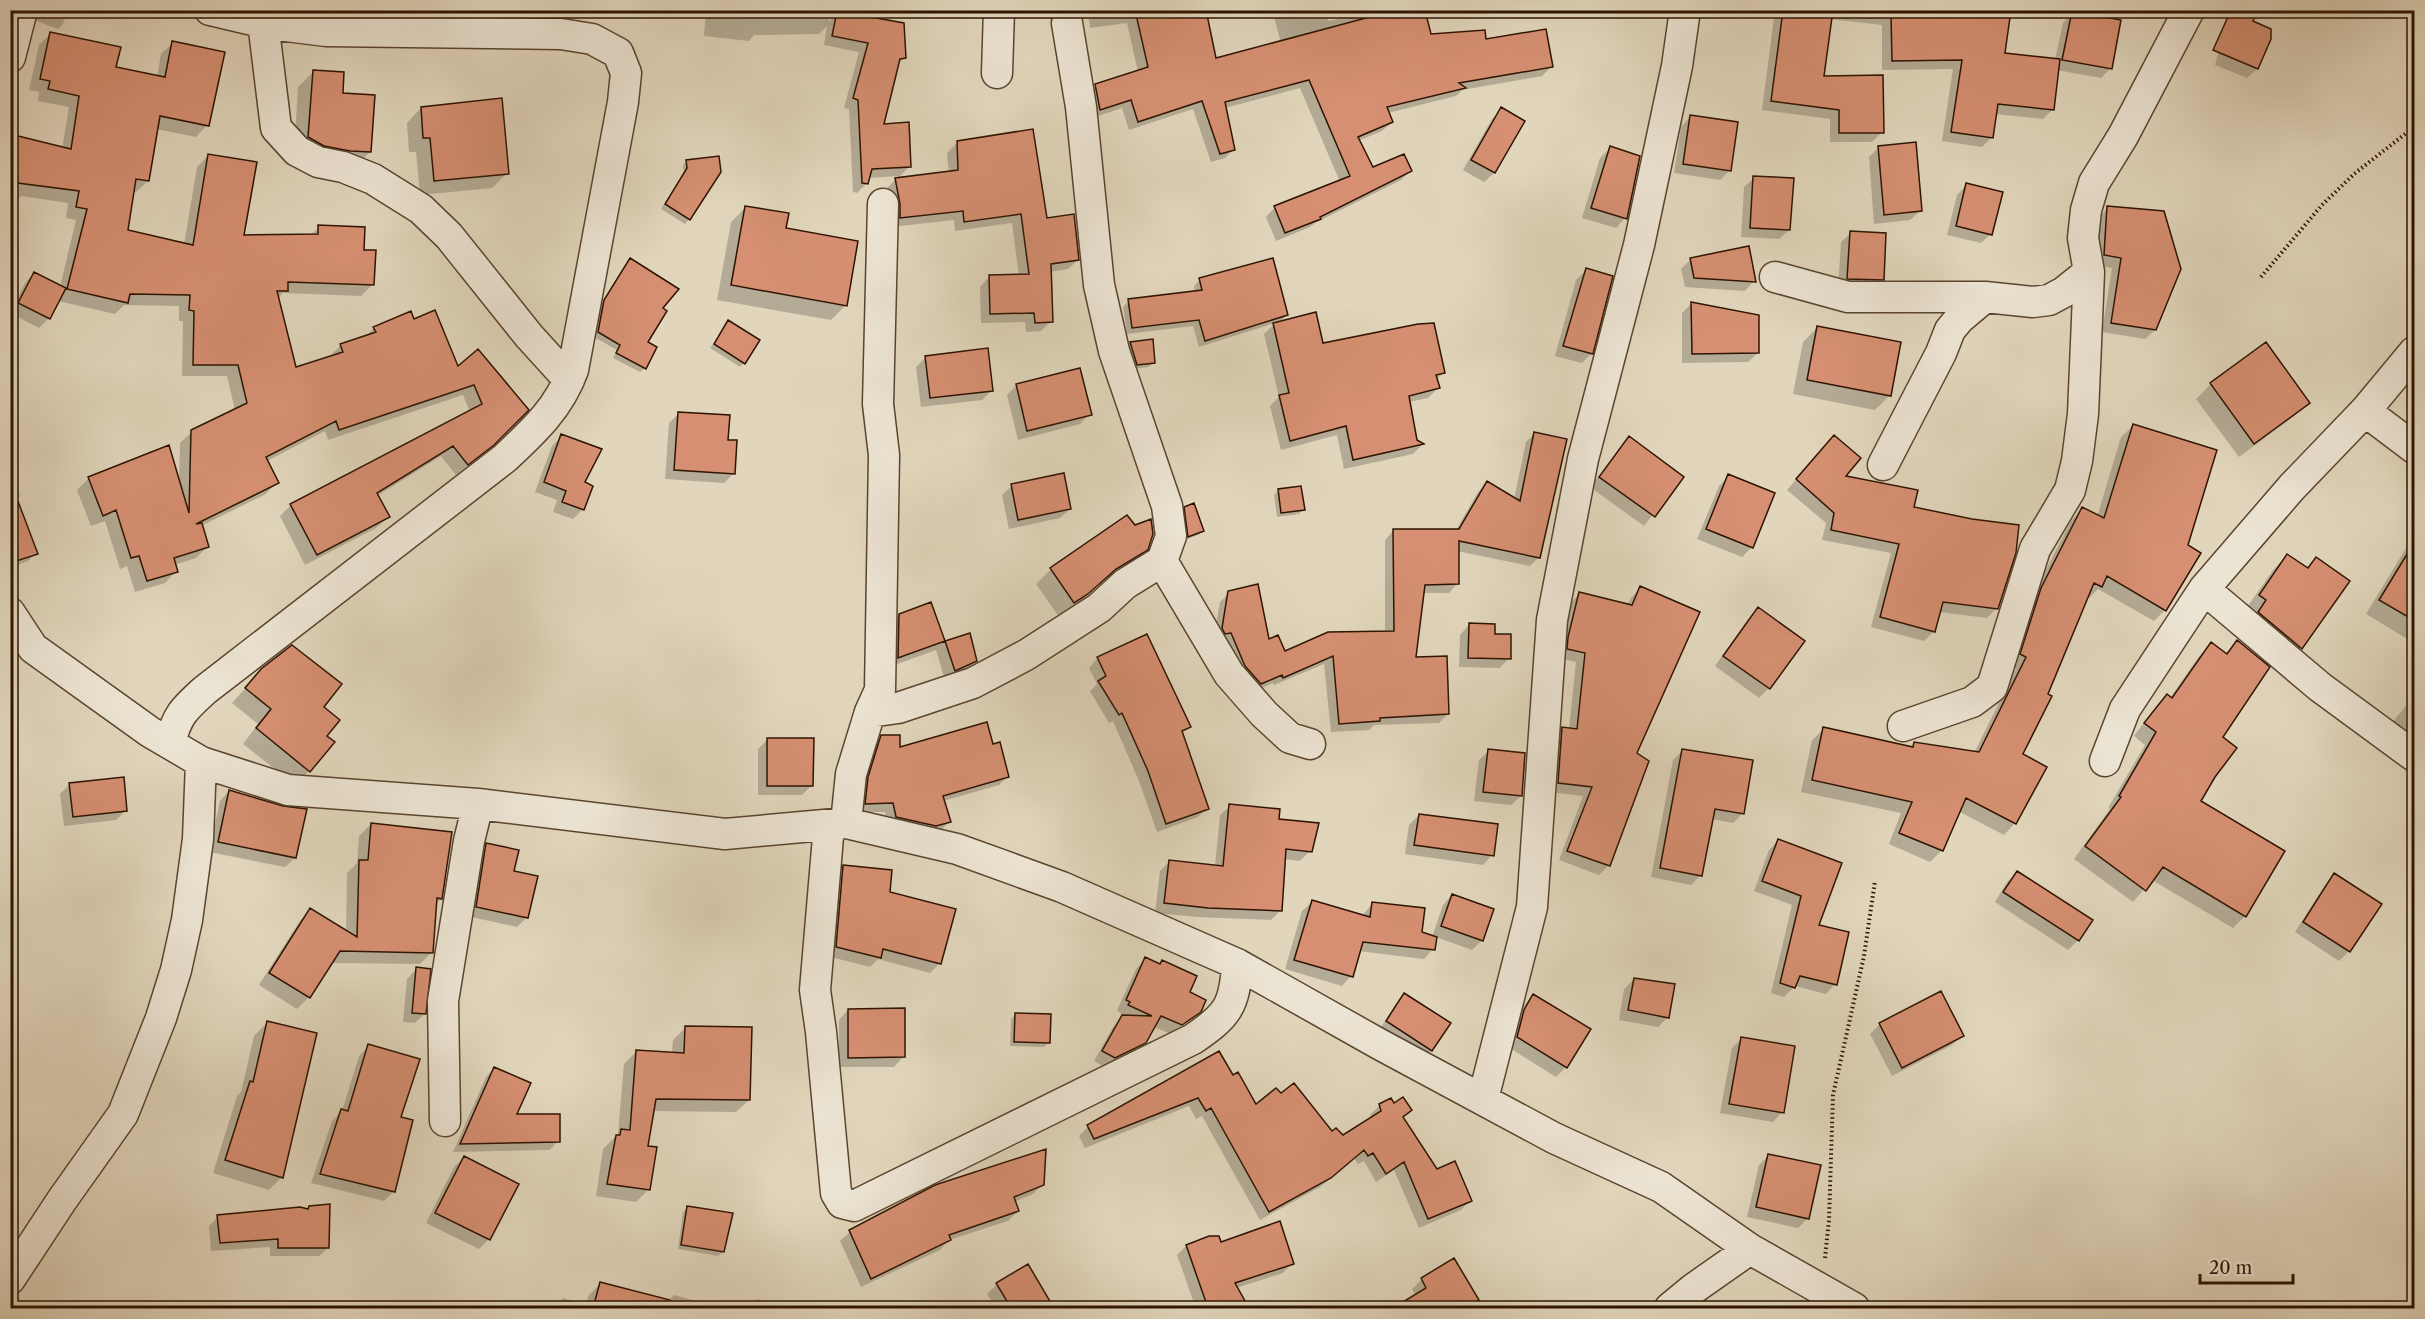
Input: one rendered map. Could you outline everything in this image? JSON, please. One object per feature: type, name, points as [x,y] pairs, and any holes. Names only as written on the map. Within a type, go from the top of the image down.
[{"type":"street","points":[[10,57],[22,10]]},
{"type":"street","points":[[170,742],[174,723],[205,690],[505,458],[548,416],[565,392],[573,370],[623,102],[626,74],[618,53],[592,39],[561,34],[326,31],[263,22],[210,10]]},
{"type":"street","points":[[997,73],[999,10]]},
{"type":"street","points":[[1484,1099],[1532,907],[1552,620],[1583,459],[1639,245],[1677,66],[1685,10]]},
{"type":"street","points":[[1903,726],[1972,702],[1992,687],[2035,549],[2070,490],[2078,461],[2084,414],[2089,272],[2083,238],[2086,210],[2094,183],[2123,136],[2189,10]]},
{"type":"street","points":[[263,22],[276,128],[297,151],[318,162],[343,167],[373,178],[421,208],[448,236],[500,302],[569,381]]},
{"type":"street","points":[[870,712],[898,708],[973,683],[1026,655],[1099,608],[1125,584],[1162,561],[1171,536],[1167,506],[1114,351],[1099,285],[1081,107],[1067,22]]},
{"type":"street","points":[[884,204],[878,404],[884,455],[880,690],[870,712],[838,824],[815,990],[836,1193],[842,1203],[854,1206],[1193,1040],[1218,1022],[1231,1002],[1236,991],[1237,964]]},
{"type":"street","points":[[1774,277],[1848,297],[1985,297],[2033,302],[2049,300],[2064,292],[2089,272]]},
{"type":"street","points":[[1883,465],[1941,353],[1950,330],[1960,318],[1985,297]]},
{"type":"street","points":[[2104,761],[2126,709],[2204,589],[2292,487],[2365,411],[2415,352]]},
{"type":"street","points":[[2365,411],[2415,448]]},
{"type":"street","points":[[1162,561],[1229,674],[1264,714],[1290,738],[1310,744]]},
{"type":"street","points":[[2204,589],[2319,687],[2415,756]]},
{"type":"street","points":[[10,613],[22,645],[150,732],[201,762],[288,790],[478,804],[725,834],[838,824],[957,849],[1062,887],[1237,964],[1554,1138],[1661,1188],[1750,1249],[1854,1308]]},
{"type":"street","points":[[10,1279],[123,1114],[161,1018],[176,970],[187,920],[198,839],[201,762]]},
{"type":"street","points":[[445,1121],[443,1001],[469,841],[478,804]]},
{"type":"street","points":[[1670,1308],[1750,1249]]},
{"type":"path","points":[[2261,277],[2322,205],[2354,174],[2415,127]]},
{"type":"path","points":[[1822,1288],[1829,1220],[1833,1095],[1864,956],[1875,881]]},
{"type":"building","points":[[1135,10],[1206,10],[1216,58],[1396,10],[1425,10],[1431,34],[1485,30],[1486,39],[1546,29],[1553,67],[1459,83],[1466,88],[1387,107],[1393,122],[1358,137],[1373,167],[1404,154],[1412,171],[1320,217],[1321,219],[1285,233],[1274,206],[1350,176],[1309,80],[1225,102],[1235,150],[1220,154],[1202,101],[1138,122],[1131,100],[1100,110],[1095,84],[1148,67]]},
{"type":"building","points":[[1783,10],[1833,10],[1824,76],[1883,75],[1884,133],[1839,133],[1839,110],[1771,101]]},
{"type":"building","points":[[1972,10],[2011,10],[2005,53],[2060,59],[2054,110],[1998,104],[1993,138],[1951,132],[1962,60],[1892,61],[1891,16],[1970,14]]},
{"type":"building","points":[[2231,10],[2258,10],[2253,21],[2271,29],[2271,39],[2258,69],[2213,50]]},
{"type":"building","points":[[837,11],[904,23],[906,58],[900,59],[884,124],[909,122],[911,167],[872,169],[868,184],[862,183],[858,100],[853,98],[868,43],[832,36]]},
{"type":"building","points":[[2072,11],[2121,20],[2112,69],[2062,60]]},
{"type":"building","points":[[50,32],[121,47],[116,67],[165,77],[172,41],[225,52],[209,126],[160,116],[149,181],[136,179],[128,230],[193,245],[208,154],[257,162],[244,235],[318,234],[318,225],[365,227],[364,250],[376,250],[374,285],[288,282],[288,291],[277,291],[296,367],[343,352],[340,344],[376,332],[373,327],[411,311],[414,319],[435,310],[458,366],[478,349],[529,410],[494,445],[468,465],[453,446],[377,493],[390,517],[317,555],[290,504],[482,404],[474,385],[339,430],[336,421],[266,457],[279,483],[196,524],[202,523],[209,547],[174,558],[178,572],[147,581],[139,556],[131,558],[116,510],[103,516],[88,477],[169,445],[189,513],[191,430],[247,403],[238,365],[193,365],[194,311],[189,310],[190,295],[130,294],[128,303],[67,289],[87,209],[76,207],[79,191],[10,182],[10,134],[71,149],[79,96],[48,89],[50,81],[40,79]]},
{"type":"building","points":[[313,70],[344,72],[343,93],[375,95],[371,152],[324,146],[308,137]]},
{"type":"building","points":[[502,98],[509,174],[434,181],[430,138],[423,138],[421,107]]},
{"type":"building","points":[[1501,107],[1525,121],[1495,173],[1471,160]]},
{"type":"building","points":[[1690,115],[1738,122],[1731,171],[1683,164]]},
{"type":"building","points":[[1033,129],[1047,218],[1074,214],[1079,260],[1051,264],[1053,322],[1035,323],[1034,313],[990,314],[989,275],[1029,274],[1021,214],[964,222],[963,211],[900,218],[895,178],[958,170],[957,141]]},
{"type":"building","points":[[1916,142],[1922,211],[1884,215],[1878,146]]},
{"type":"building","points":[[1610,146],[1640,156],[1627,219],[1591,208]]},
{"type":"building","points":[[719,156],[721,172],[690,220],[665,204],[687,168],[686,160]]},
{"type":"building","points":[[1753,176],[1794,178],[1790,230],[1750,228]]},
{"type":"building","points":[[1966,183],[2003,192],[1992,235],[1956,226]]},
{"type":"building","points":[[745,206],[789,213],[786,228],[858,241],[847,306],[731,285]]},
{"type":"building","points":[[2107,206],[2164,211],[2181,269],[2156,330],[2111,323],[2121,258],[2104,255]]},
{"type":"building","points":[[1850,231],[1886,233],[1884,280],[1847,279]]},
{"type":"building","points":[[1749,246],[1756,282],[1694,278],[1690,258]]},
{"type":"building","points":[[630,258],[679,289],[663,308],[667,311],[648,342],[657,347],[646,369],[616,353],[620,345],[598,332],[604,300]]},
{"type":"building","points":[[1273,258],[1288,315],[1205,341],[1199,320],[1132,328],[1128,299],[1202,290],[1199,278]]},
{"type":"building","points":[[1586,268],[1613,276],[1593,354],[1563,346]]},
{"type":"building","points":[[34,272],[66,288],[50,319],[18,303]]},
{"type":"building","points":[[1691,302],[1759,315],[1759,353],[1692,354]]},
{"type":"building","points":[[1316,312],[1323,343],[1418,324],[1434,323],[1445,373],[1436,375],[1440,388],[1409,396],[1417,440],[1424,444],[1353,460],[1346,426],[1290,441],[1279,395],[1289,393],[1273,323]]},
{"type":"building","points":[[728,320],[760,340],[745,364],[714,344]]},
{"type":"building","points":[[1817,326],[1901,342],[1891,396],[1807,380]]},
{"type":"building","points":[[1153,339],[1155,363],[1137,365],[1130,342]]},
{"type":"building","points":[[2266,342],[2310,403],[2254,444],[2210,383]]},
{"type":"building","points":[[988,348],[993,391],[930,398],[925,356]]},
{"type":"building","points":[[1080,368],[1092,415],[1027,431],[1016,384]]},
{"type":"building","points":[[678,412],[730,415],[728,440],[737,440],[735,474],[674,470]]},
{"type":"building","points":[[2133,424],[2217,450],[2188,545],[2201,553],[2166,611],[2107,576],[2102,587],[2094,583],[2048,694],[2052,696],[2023,754],[2047,767],[2016,824],[1966,798],[1943,851],[1899,833],[1912,802],[1812,780],[1823,727],[1913,747],[1914,742],[1979,752],[2026,657],[2020,654],[2041,588],[2082,507],[2104,518]]},
{"type":"building","points":[[1534,432],[1567,439],[1540,558],[1459,541],[1459,584],[1425,585],[1416,657],[1447,656],[1449,714],[1380,718],[1380,721],[1339,724],[1333,656],[1283,678],[1282,675],[1261,684],[1245,666],[1231,633],[1225,634],[1222,628],[1228,591],[1258,584],[1269,639],[1278,635],[1285,651],[1328,632],[1394,631],[1393,529],[1459,529],[1487,481],[1520,501]]},
{"type":"building","points":[[561,434],[602,449],[585,482],[593,486],[584,510],[562,502],[566,491],[544,482]]},
{"type":"building","points":[[1834,435],[1861,458],[1846,476],[1918,490],[1914,507],[1972,519],[2019,525],[2016,553],[1998,609],[1943,602],[1935,632],[1880,617],[1899,544],[1831,530],[1834,513],[1796,479]]},
{"type":"building","points":[[1629,436],[1684,477],[1655,517],[1599,477]]},
{"type":"building","points":[[1064,473],[1071,509],[1018,520],[1011,484]]},
{"type":"building","points":[[1728,474],[1775,493],[1753,548],[1706,529]]},
{"type":"building","points":[[1301,486],[1305,510],[1281,513],[1278,489]]},
{"type":"building","points":[[10,488],[13,488],[38,554],[10,563]]},
{"type":"building","points":[[1194,503],[1204,531],[1188,537],[1184,507]]},
{"type":"building","points":[[1127,515],[1135,525],[1151,519],[1153,534],[1148,550],[1116,569],[1088,594],[1074,603],[1050,568]]},
{"type":"building","points":[[2415,541],[2415,621],[2379,600]]},
{"type":"building","points":[[2287,554],[2308,568],[2316,557],[2350,581],[2302,649],[2258,612],[2266,600],[2259,595]]},
{"type":"building","points":[[1640,586],[1700,612],[1637,753],[1649,761],[1610,866],[1567,851],[1592,787],[1558,783],[1562,727],[1577,729],[1585,653],[1567,649],[1568,637],[1579,592],[1632,605]]},
{"type":"building","points":[[931,602],[945,641],[898,658],[899,614]]},
{"type":"building","points":[[1758,607],[1805,641],[1770,689],[1723,656]]},
{"type":"building","points":[[1469,623],[1495,624],[1495,634],[1511,634],[1511,659],[1468,658]]},
{"type":"building","points":[[970,633],[977,661],[955,671],[945,641]]},
{"type":"building","points":[[1147,634],[1191,727],[1182,731],[1209,809],[1166,824],[1148,771],[1122,713],[1119,715],[1098,681],[1106,676],[1097,657]]},
{"type":"building","points":[[2237,640],[2270,667],[2223,737],[2237,748],[2215,777],[2201,801],[2285,851],[2246,917],[2163,867],[2146,891],[2085,846],[2121,797],[2119,796],[2156,732],[2144,723],[2167,694],[2172,698],[2211,642],[2227,654]]},
{"type":"building","points":[[292,645],[342,684],[324,707],[340,720],[327,736],[335,742],[310,772],[256,728],[271,709],[245,688],[261,669]]},
{"type":"building","points":[[987,722],[993,744],[1000,742],[1009,777],[943,796],[951,822],[936,826],[896,817],[893,803],[865,804],[868,777],[881,735],[900,735],[900,747]]},
{"type":"building","points":[[767,738],[814,738],[813,786],[767,786]]},
{"type":"building","points":[[1488,749],[1525,753],[1522,796],[1483,792]]},
{"type":"building","points":[[1682,749],[1753,760],[1744,814],[1715,809],[1702,876],[1660,868]]},
{"type":"building","points":[[124,777],[127,811],[73,817],[69,783]]},
{"type":"building","points":[[229,790],[283,806],[307,809],[296,858],[218,842]]},
{"type":"building","points":[[1229,804],[1280,809],[1279,819],[1319,823],[1312,852],[1286,849],[1282,911],[1208,908],[1164,903],[1169,860],[1223,866]]},
{"type":"building","points":[[1419,814],[1498,824],[1494,856],[1414,845]]},
{"type":"building","points":[[371,823],[452,832],[442,899],[437,898],[433,953],[340,951],[310,998],[269,973],[310,908],[357,937],[359,860],[368,860]]},
{"type":"building","points":[[1778,839],[1842,863],[1819,925],[1849,932],[1837,985],[1800,976],[1795,988],[1780,983],[1801,896],[1762,881]]},
{"type":"building","points":[[486,843],[519,850],[514,871],[538,876],[528,918],[476,907]]},
{"type":"building","points":[[843,865],[892,870],[890,892],[956,909],[941,964],[883,949],[881,958],[836,947]]},
{"type":"building","points":[[2017,871],[2093,920],[2079,941],[2003,892]]},
{"type":"building","points":[[2334,873],[2382,904],[2350,952],[2303,922]]},
{"type":"building","points":[[1452,894],[1494,909],[1483,941],[1441,926]]},
{"type":"building","points":[[1312,900],[1370,917],[1372,902],[1425,908],[1422,932],[1437,937],[1435,950],[1363,942],[1353,977],[1294,960]]},
{"type":"building","points":[[1145,957],[1160,964],[1162,960],[1197,976],[1190,992],[1206,1000],[1201,1012],[1182,1025],[1161,1016],[1146,1043],[1115,1058],[1102,1051],[1122,1015],[1152,1016],[1128,1005],[1130,1002],[1126,1000]]},
{"type":"building","points":[[416,967],[431,969],[426,1014],[412,1013]]},
{"type":"building","points":[[1634,978],[1675,984],[1669,1018],[1628,1010]]},
{"type":"building","points":[[1941,991],[1964,1036],[1902,1068],[1879,1023]]},
{"type":"building","points":[[1404,993],[1451,1023],[1432,1051],[1386,1021]]},
{"type":"building","points":[[1533,994],[1591,1029],[1567,1068],[1517,1037],[1524,1010]]},
{"type":"building","points":[[905,1008],[905,1057],[848,1058],[848,1009]]},
{"type":"building","points":[[1015,1013],[1051,1014],[1050,1043],[1014,1042]]},
{"type":"building","points":[[267,1021],[317,1033],[283,1178],[225,1160],[250,1081],[253,1082]]},
{"type":"building","points":[[685,1026],[752,1027],[750,1100],[656,1099],[648,1146],[657,1147],[650,1190],[607,1184],[616,1135],[620,1135],[621,1129],[630,1130],[636,1050],[684,1053]]},
{"type":"building","points":[[1741,1037],[1795,1046],[1784,1113],[1729,1104]]},
{"type":"building","points":[[368,1044],[420,1059],[401,1117],[413,1120],[395,1192],[320,1174],[341,1109],[348,1111]]},
{"type":"building","points":[[1219,1051],[1233,1075],[1238,1072],[1256,1104],[1276,1088],[1281,1093],[1294,1083],[1332,1131],[1336,1128],[1343,1135],[1381,1111],[1379,1104],[1391,1098],[1394,1103],[1403,1097],[1412,1110],[1403,1117],[1437,1169],[1455,1161],[1472,1201],[1428,1219],[1404,1162],[1386,1174],[1373,1153],[1368,1156],[1364,1150],[1331,1178],[1269,1212],[1211,1108],[1206,1111],[1198,1098],[1094,1139],[1087,1125]]},
{"type":"building","points":[[494,1067],[531,1083],[517,1114],[560,1114],[560,1142],[460,1144]]},
{"type":"building","points":[[1046,1149],[1044,1185],[1014,1197],[1019,1211],[949,1235],[951,1240],[871,1279],[849,1230],[935,1185]]},
{"type":"building","points":[[1768,1154],[1821,1165],[1809,1219],[1756,1207]]},
{"type":"building","points":[[464,1156],[519,1184],[490,1240],[435,1213]]},
{"type":"building","points":[[330,1204],[329,1248],[278,1248],[278,1239],[220,1243],[217,1215],[300,1207],[308,1209],[309,1206]]},
{"type":"building","points":[[687,1206],[733,1213],[724,1252],[681,1245]]},
{"type":"building","points":[[1280,1221],[1294,1264],[1235,1283],[1249,1308],[1208,1308],[1186,1245],[1209,1236],[1219,1236],[1221,1242]]},
{"type":"building","points":[[1454,1258],[1479,1300],[1466,1308],[1393,1308],[1426,1288],[1421,1278]]},
{"type":"building","points":[[1028,1264],[1054,1308],[1011,1308],[996,1283]]},
{"type":"building","points":[[600,1282],[670,1300],[669,1308],[593,1308]]}]
